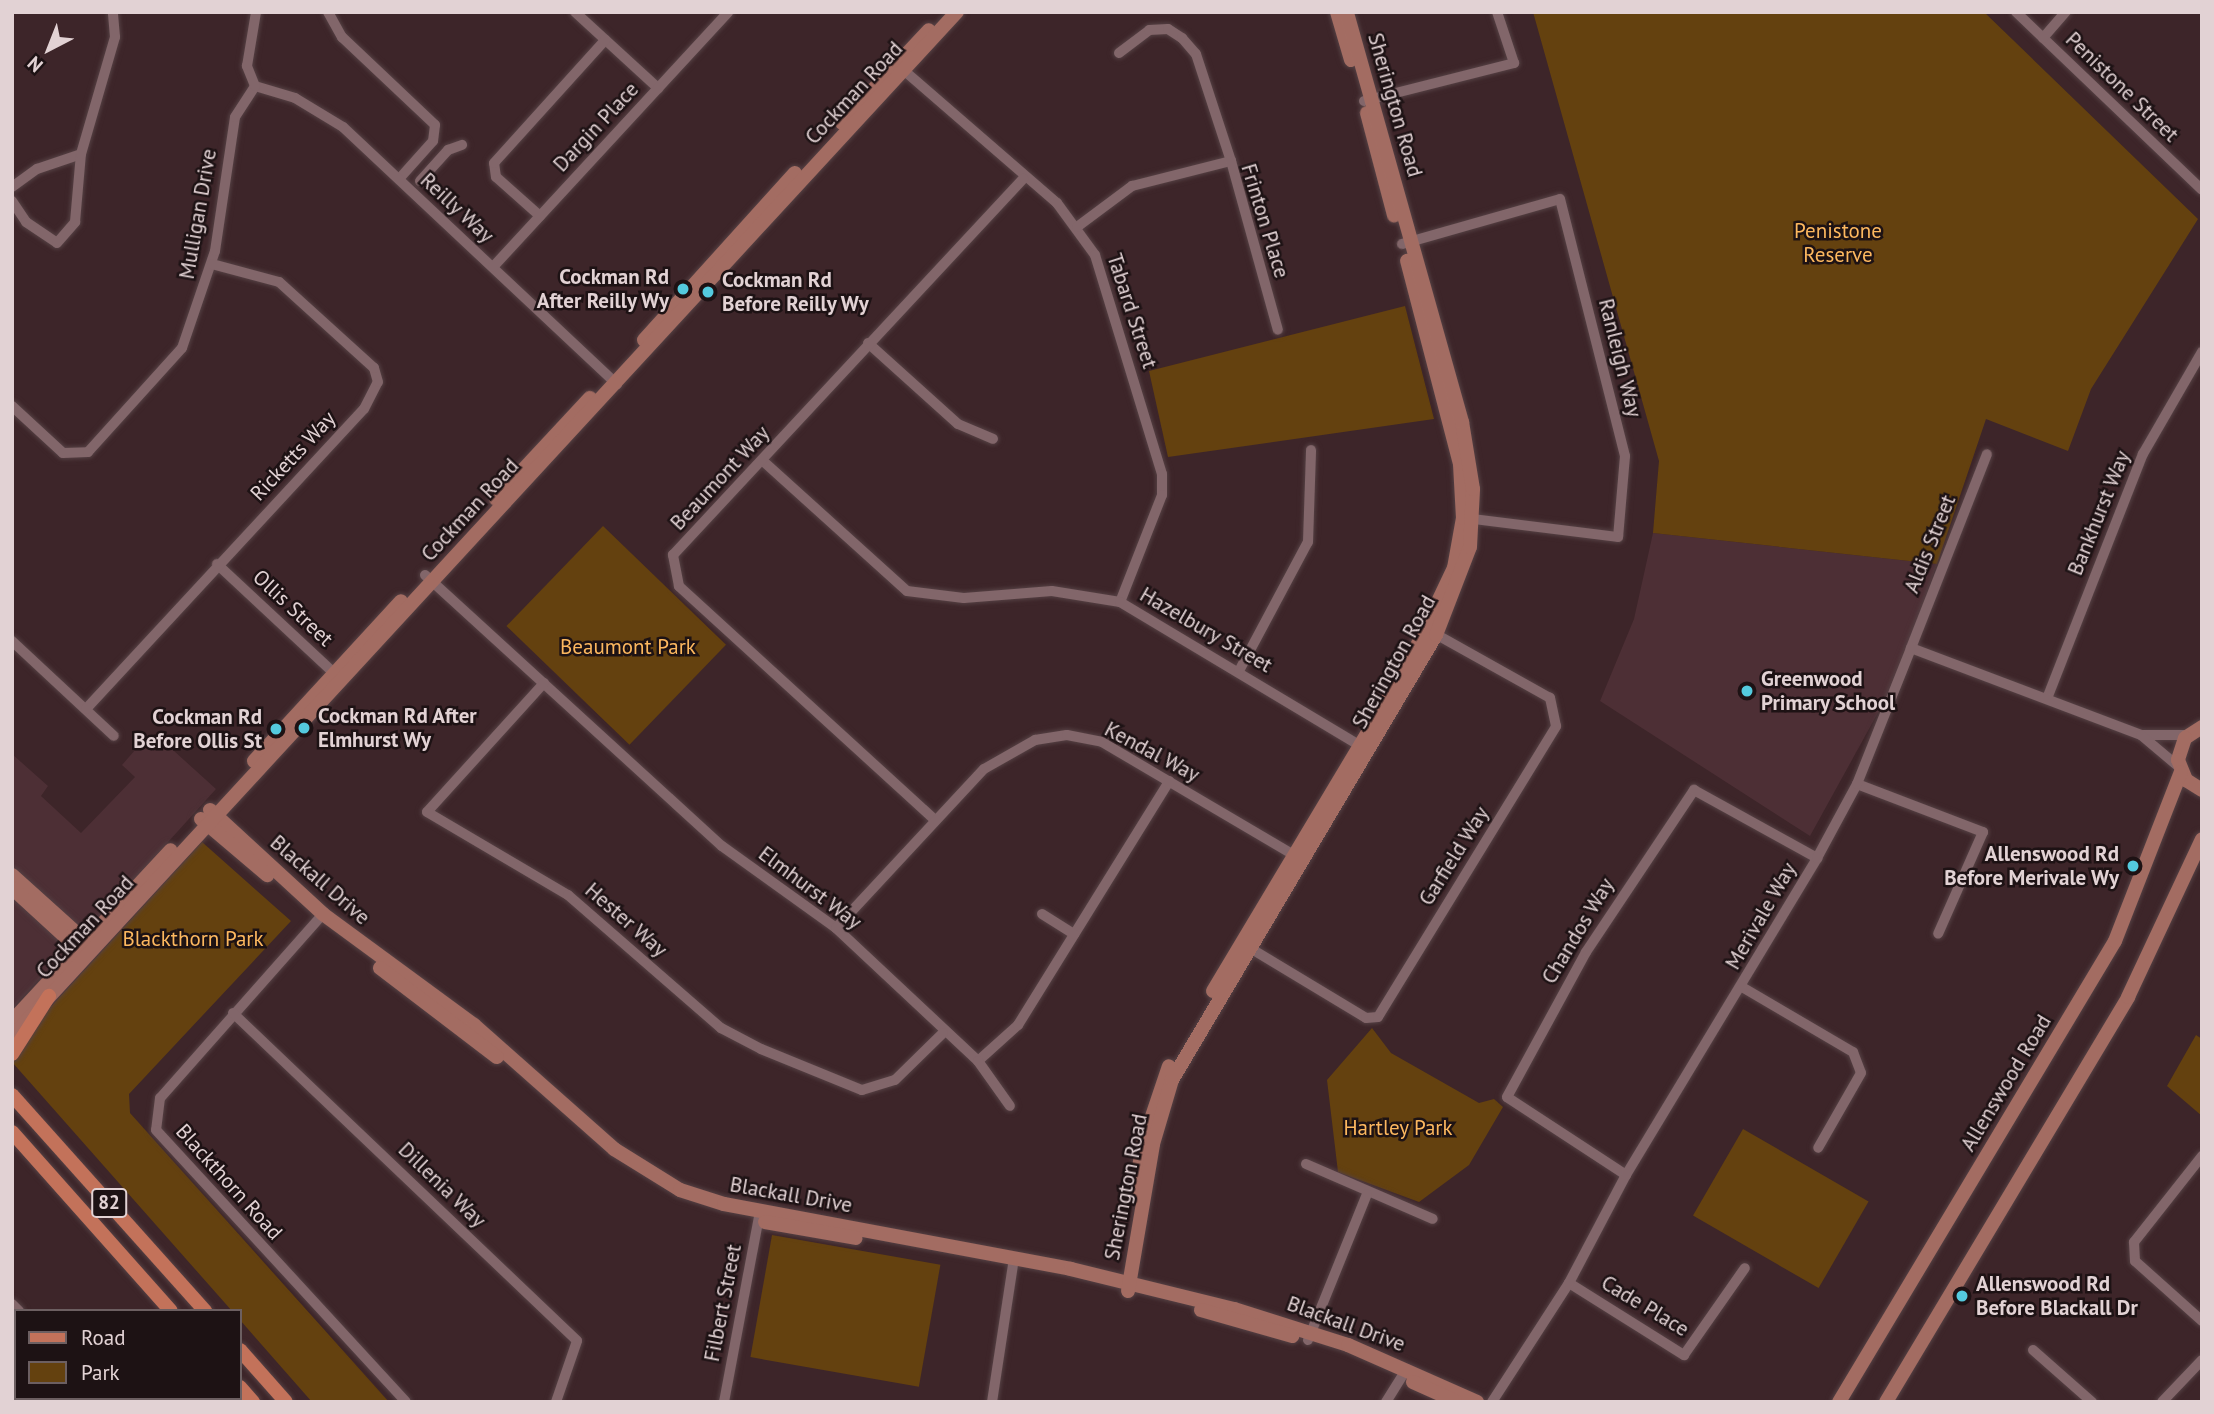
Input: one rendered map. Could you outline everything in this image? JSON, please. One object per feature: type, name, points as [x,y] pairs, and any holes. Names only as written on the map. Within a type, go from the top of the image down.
[{"type":"main road","name":"Cockman Road","points":[[901,67],[945,12]]},
{"type":"main road","name":"Cockman Road","points":[[12,1021],[87,949],[901,67],[957,12]]},
{"type":"main road","name":"Sherington Road","points":[[1337,12],[1368,100]]},
{"type":"main road","name":"Sherington Road","points":[[1124,1286],[1165,1100],[1246,945],[1365,748],[1465,569],[1469,518],[1462,422],[1407,243],[1347,12]]},
{"type":"main road","points":[[2194,731],[2202,715]]},
{"type":"main road","name":"Allenswood Road","points":[[1839,1402],[2115,941],[2194,731]]},
{"type":"main road","points":[[2180,770],[2202,790]]},
{"type":"main road","name":"Blackall Drive","points":[[209,817],[321,917],[489,1050],[623,1168],[684,1201],[1014,1262],[1124,1286],[1310,1336],[1477,1402]]},
{"type":"main road","points":[[1886,1402],[2128,997],[2202,839]]},
{"type":"main road","points":[[12,875],[87,949]]},
{"type":"main road","points":[[12,888],[87,949]]},
{"type":"main road","name":"Cockman Road","points":[[12,1037],[87,949]]},
{"type":"main road","points":[[12,1054],[49,996]]},
{"type":"main road","name":"82","points":[[12,1095],[203,1309]]},
{"type":"main road","name":"82","points":[[12,1132],[169,1309]]},
{"type":"main road","points":[[242,1352],[286,1402]]},
{"type":"main road","name":"Blackall Drive","points":[[1404,1373],[1456,1402]]},
{"type":"street","points":[[12,201],[26,222],[57,243],[75,222],[81,154],[115,37],[113,12]]},
{"type":"street","points":[[255,86],[247,66],[256,12]]},
{"type":"street","points":[[328,12],[342,37],[435,125],[433,141],[398,179]]},
{"type":"street","points":[[575,12],[658,88]]},
{"type":"street","name":"Dargin Place","points":[[493,267],[728,12]]},
{"type":"street","points":[[1368,100],[1514,63],[1497,12]]},
{"type":"street","name":"Penistone Street","points":[[2016,12],[2202,190]]},
{"type":"street","points":[[2043,38],[2066,12]]},
{"type":"street","points":[[1119,54],[1149,30],[1168,29],[1182,38],[1196,54],[1231,161]]},
{"type":"street","points":[[540,216],[496,177],[494,163],[605,40]]},
{"type":"street","name":"Tabard Street","points":[[901,67],[1077,227],[1095,255],[1162,474],[1162,495],[1120,602]]},
{"type":"street","name":"Reilly Way","points":[[255,86],[322,112],[398,179],[613,381]]},
{"type":"street","name":"Mulligan Drive","points":[[12,406],[63,453],[88,452],[182,348],[212,264],[235,117],[255,86]]},
{"type":"street","points":[[419,181],[448,150],[462,145]]},
{"type":"street","points":[[12,187],[37,169],[81,154]]},
{"type":"street","name":"Frinton Place","points":[[1077,227],[1132,186],[1231,161],[1278,330]]},
{"type":"street","name":"Beaumont Way","points":[[935,821],[679,586],[673,555],[1023,179]]},
{"type":"street","name":"Ranleigh Way","points":[[1407,243],[1560,199],[1625,456],[1618,537],[1469,518]]},
{"type":"street","name":"Ricketts Way","points":[[86,709],[217,564],[364,409],[378,382],[374,368],[279,282],[212,264]]},
{"type":"street","points":[[868,343],[958,424],[993,439]]},
{"type":"street","name":"Bankhurst Way","points":[[2048,696],[2143,454],[2202,352]]},
{"type":"street","points":[[1239,671],[1308,542],[1311,450]]},
{"type":"street","name":"Aldis Street","points":[[1911,648],[1987,454]]},
{"type":"street","name":"Hazelbury Street","points":[[763,461],[907,590],[964,598],[1052,591],[1120,602],[1365,748]]},
{"type":"street","name":"Ollis Street","points":[[217,564],[337,676]]},
{"type":"street","name":"Elmhurst Way","points":[[428,578],[722,846],[836,928],[943,1034],[978,1061]]},
{"type":"street","name":"Garfield Way","points":[[1246,945],[1366,1018],[1378,1017],[1556,726],[1550,698],[1432,632]]},
{"type":"street","points":[[12,641],[114,736]]},
{"type":"street","points":[[1911,648],[2048,696],[2141,735],[2180,770]]},
{"type":"street","name":"Merivale Way","points":[[1492,1402],[1569,1283],[1626,1175],[1742,987],[1817,858],[1857,784],[1911,648]]},
{"type":"street","name":"Hester Way","points":[[544,683],[427,812],[568,895],[721,1028],[761,1049],[862,1090],[895,1080],[943,1034]]},
{"type":"street","points":[[2141,735],[2194,731]]},
{"type":"street","name":"Kendal Way","points":[[836,928],[935,821],[998,758],[1035,740],[1068,735],[1101,742],[1297,857]]},
{"type":"street","points":[[1010,1106],[978,1061],[1018,1025],[1169,781]]},
{"type":"street","points":[[1857,784],[1983,832],[1938,934]]},
{"type":"street","name":"Chandos Way","points":[[1626,1175],[1507,1097],[1586,952],[1694,790],[1817,858]]},
{"type":"street","points":[[1042,914],[1074,934]]},
{"type":"street","name":"Blackthorn Road","points":[[321,917],[160,1098],[156,1130],[406,1402]]},
{"type":"street","points":[[1742,987],[1853,1052],[1861,1073],[1818,1148]]},
{"type":"street","name":"Dillenia Way","points":[[233,1013],[577,1341],[556,1402]]},
{"type":"street","points":[[2202,1156],[2134,1242],[2135,1261],[2202,1321]]},
{"type":"street","points":[[1306,1164],[1367,1194],[1433,1219]]},
{"type":"street","points":[[1310,1336],[1367,1194]]},
{"type":"street","name":"Filbert Street","points":[[724,1402],[759,1216]]},
{"type":"street","points":[[992,1402],[1014,1262]]},
{"type":"street","name":"Cade Place","points":[[1569,1283],[1684,1355],[1745,1268]]},
{"type":"street","points":[[2034,1349],[2092,1402]]},
{"type":"street","points":[[2162,1402],[2202,1360]]},
{"type":"street","points":[[1385,1402],[1404,1373]]},
{"type":"shaded area","name":"Greenwood Primary School","points":[[1653,533],[1937,564],[1896,680],[1810,836],[1600,701],[1634,619]]},
{"type":"shaded area","points":[[163,741],[216,789],[84,935],[12,868],[12,754],[48,786],[41,796],[81,833],[135,777],[122,765],[142,742],[154,751]]},
{"type":"shaded area","points":[[12,895],[69,946],[12,1009]]},
{"type":"green space","name":"Penistone Reserve","points":[[1533,12],[1984,12],[2198,219],[2091,389],[2068,451],[1986,419],[1937,564],[1653,533],[1659,461]]},
{"type":"green space","points":[[1405,306],[1434,419],[1168,457],[1149,371]]},
{"type":"green space","name":"Beaumont Park","points":[[603,526],[726,645],[629,745],[506,626]]},
{"type":"green space","name":"Blackthorn Park","points":[[202,842],[291,921],[129,1094],[130,1113],[389,1402],[312,1402],[242,1322],[242,1309],[230,1309],[12,1062],[12,1049]]},
{"type":"green space","name":"Hartley Park","points":[[1372,1028],[1391,1053],[1479,1103],[1494,1099],[1503,1107],[1469,1165],[1419,1202],[1338,1172],[1327,1080]]},
{"type":"green space","points":[[2196,1035],[2202,1039],[2202,1116],[2167,1086]]},
{"type":"green space","points":[[1743,1129],[1869,1202],[1819,1288],[1693,1216]]},
{"type":"green space","points":[[772,1235],[940,1265],[919,1387],[750,1357]]},
{"type":"place","name":"Cockman Rd After Reilly Wy","points":[[683,289]]},
{"type":"place","name":"Cockman Rd Before Reilly Wy","points":[[708,292]]},
{"type":"place","name":"Greenwood Primary School","points":[[1747,691]]},
{"type":"place","name":"Cockman Rd After Elmhurst Wy","points":[[304,728]]},
{"type":"place","name":"Cockman Rd Before Ollis St","points":[[276,729]]},
{"type":"place","name":"Allenswood Rd Before Merivale Wy","points":[[2133,866]]},
{"type":"place","name":"Allenswood Rd Before Blackall Dr","points":[[1962,1296]]}]
